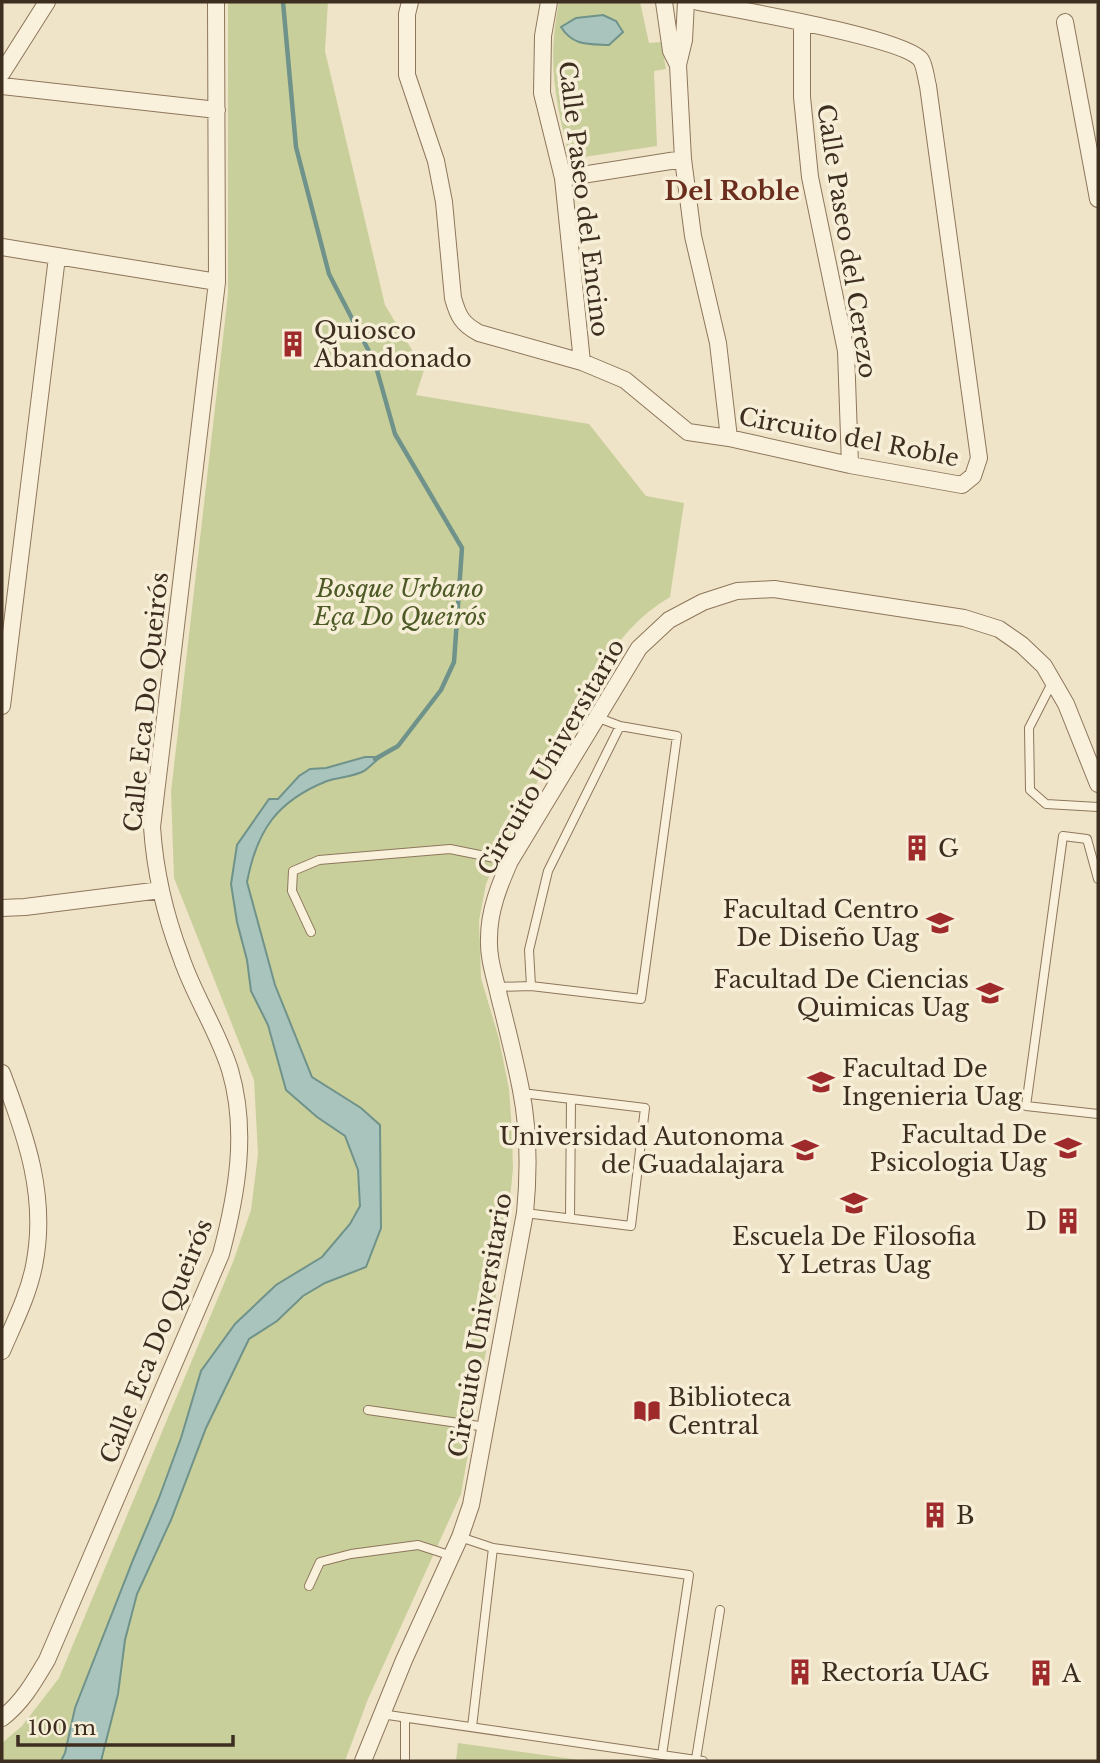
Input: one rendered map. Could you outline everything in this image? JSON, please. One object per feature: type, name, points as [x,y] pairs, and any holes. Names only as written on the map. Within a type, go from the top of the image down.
[{"type":"street","points":[[2,72],[47,2]]},
{"type":"street","name":"Calle Eca Do Queirós","points":[[2,1718],[12,1711],[31,1688],[47,1660],[221,1254],[234,1204],[239,1130],[229,1069],[181,958],[160,890],[152,827],[217,282],[216,2]]},
{"type":"street","name":"Circuito del Roble","points":[[410,2],[407,14],[407,75],[436,161],[444,202],[453,298],[457,314],[464,325],[479,333],[582,362],[625,380],[688,432],[962,485],[981,480],[928,86],[921,61],[905,49],[855,33],[698,2]]},
{"type":"street","name":"Calle Paseo del Encino","points":[[549,2],[543,36],[542,93],[563,178],[582,362]]},
{"type":"street","points":[[664,2],[671,51],[678,65]]},
{"type":"street","points":[[686,2],[684,40],[678,65],[683,159],[693,236],[719,343],[729,438]]},
{"type":"street","points":[[1065,22],[1098,190]]},
{"type":"street","name":"Calle Paseo del Cerezo","points":[[802,24],[802,97],[810,177],[846,351],[850,465]]},
{"type":"street","points":[[2,86],[217,110]]},
{"type":"street","points":[[563,178],[683,159]]},
{"type":"street","points":[[2,247],[217,282]]},
{"type":"street","points":[[2,706],[57,257]]},
{"type":"street","name":"Circuito Universitario","points":[[363,1761],[380,1714],[453,1556],[471,1505],[526,1213],[529,1171],[527,1131],[522,1093],[491,970],[489,938],[493,909],[499,885],[510,862],[639,648],[669,620],[703,602],[737,592],[774,589],[964,618],[999,629],[1022,645],[1044,666],[1071,715],[1098,783]]},
{"type":"street","points":[[2,908],[160,890]]},
{"type":"street","points":[[2,1073],[25,1134],[34,1168],[38,1234],[34,1266],[24,1300],[2,1351]]},
{"type":"lane","points":[[1053,681],[1030,728],[1030,790],[1046,804],[1098,807]]},
{"type":"lane","points":[[497,987],[531,986],[641,999],[677,736],[620,726],[596,717]]},
{"type":"lane","points":[[531,986],[529,950],[548,871],[620,726]]},
{"type":"lane","points":[[1098,879],[1087,839],[1063,836],[1026,1105],[1098,1114]]},
{"type":"lane","points":[[312,932],[292,891],[293,871],[319,860],[450,849],[510,862]]},
{"type":"lane","points":[[522,1093],[645,1108],[631,1226],[526,1213]]},
{"type":"lane","points":[[570,1218],[571,1099]]},
{"type":"lane","points":[[368,1410],[486,1427]]},
{"type":"lane","points":[[460,1537],[493,1548],[689,1575],[662,1755]]},
{"type":"lane","points":[[309,1586],[320,1562],[351,1554],[418,1545],[453,1556]]},
{"type":"lane","points":[[472,1727],[493,1548]]},
{"type":"lane","points":[[380,1714],[699,1760],[720,1610]]},
{"type":"lane","points":[[405,1718],[405,1761]]},
{"type":"green space","name":"Bosque Urbano Eça Do Queirós","points":[[228,2],[328,2],[325,51],[385,305],[424,370],[416,395],[589,424],[646,496],[684,503],[670,597],[628,631],[595,676],[580,700],[486,884],[479,921],[481,978],[499,1039],[509,1089],[512,1131],[513,1169],[506,1237],[461,1494],[368,1699],[345,1761],[2,1761],[2,1743],[22,1726],[59,1678],[233,1262],[251,1210],[258,1154],[254,1080],[174,878],[171,792],[228,294]]},
{"type":"green space","points":[[559,2],[640,2],[649,43],[661,42],[666,69],[654,71],[657,146],[570,159],[554,81],[555,24]]},
{"type":"green space","points":[[458,1743],[587,1761],[456,1761]]},
{"type":"water","points":[[603,15],[616,21],[623,32],[609,45],[576,41],[561,27],[576,18]]},
{"type":"water","points":[[365,757],[381,757],[364,771],[327,781],[282,808],[264,832],[247,882],[275,985],[312,1077],[361,1108],[380,1125],[381,1228],[366,1267],[325,1283],[303,1296],[277,1321],[249,1339],[206,1428],[171,1520],[137,1594],[125,1640],[118,1694],[101,1761],[61,1761],[75,1708],[159,1498],[201,1371],[235,1324],[276,1285],[322,1257],[350,1224],[360,1206],[358,1170],[345,1136],[317,1117],[286,1090],[268,1025],[251,991],[231,884],[237,845],[269,799],[278,799],[299,776],[310,769],[326,768]]},
{"type":"waterway","points":[[283,2],[296,147],[329,274],[375,363],[395,434],[462,548],[454,662],[441,690],[398,746],[375,759]]},
{"type":"place","name":"Quiosco Abandonado","points":[[293,344]]},
{"type":"place","name":"G","points":[[917,848]]},
{"type":"place","name":"Facultad Centro De Diseño Uag","points":[[940,923]]},
{"type":"place","name":"Facultad De Ciencias Quimicas Uag","points":[[990,993]]},
{"type":"place","name":"Facultad De Ingenieria Uag","points":[[821,1082]]},
{"type":"place","name":"Facultad De Psicologia Uag","points":[[1068,1148]]},
{"type":"place","name":"Universidad Autonoma de Guadalajara","points":[[805,1150]]},
{"type":"place","name":"Escuela De Filosofia Y Letras Uag","points":[[854,1203]]},
{"type":"place","name":"D","points":[[1068,1221]]},
{"type":"place","name":"Biblioteca Central","points":[[647,1411]]},
{"type":"place","name":"B","points":[[935,1515]]},
{"type":"place","name":"Rectoría UAG","points":[[800,1672]]},
{"type":"place","name":"A","points":[[1041,1673]]},
{"type":"district","name":"Del Roble","points":[[732,191]]}]
